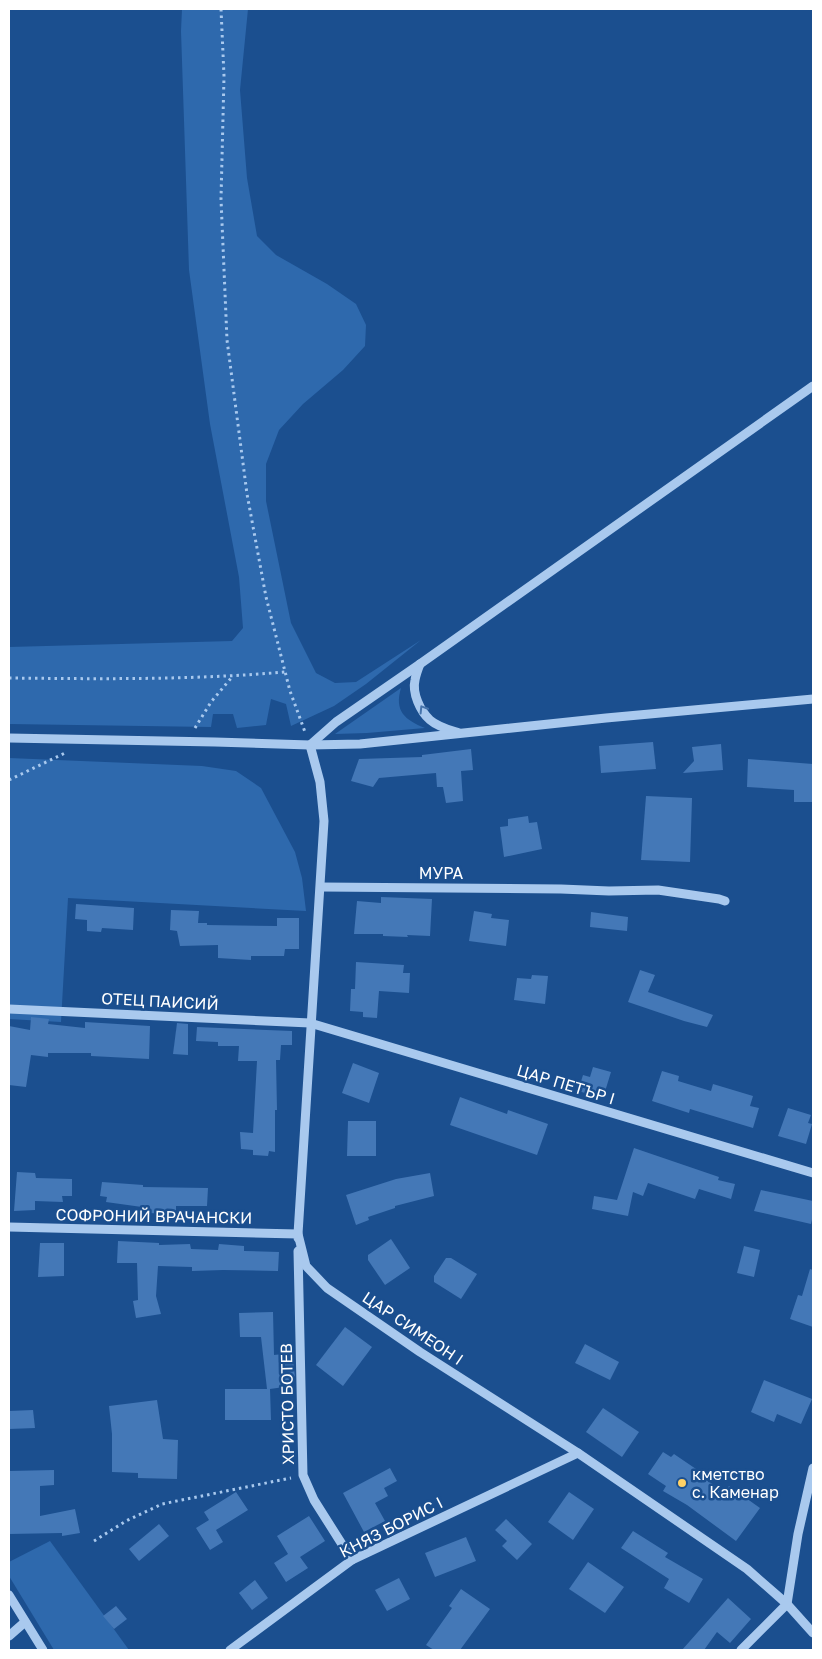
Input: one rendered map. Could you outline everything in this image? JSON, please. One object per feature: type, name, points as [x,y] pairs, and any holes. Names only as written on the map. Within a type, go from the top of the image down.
[{"type":"street","points":[[310,746],[336,722],[813,386]]},
{"type":"street","points":[[420,664],[414,681],[416,696],[422,708],[430,719],[442,727],[462,734]]},
{"type":"street","points":[[9,738],[310,746],[360,744],[606,718],[813,699]]},
{"type":"street","name":"ЦАР СИМЕОН I","points":[[310,746],[320,782],[324,821],[298,1234],[306,1266],[327,1288],[420,1352],[578,1454],[747,1569],[787,1604],[813,1633]]},
{"type":"street","name":"МУРА","points":[[321,887],[658,890],[720,898],[725,901]]},
{"type":"street","name":"ОТЕЦ ПАИСИЙ","points":[[9,1009],[310,1023]]},
{"type":"street","name":"ЦАР ПЕТЪР I","points":[[310,1023],[813,1173]]},
{"type":"street","name":"СОФРОНИЙ ВРАЧАНСКИ","points":[[9,1227],[298,1234]]},
{"type":"street","name":"ХРИСТО БОТЕВ","points":[[298,1234],[304,1475],[314,1500],[352,1560]]},
{"type":"street","name":"КНЯЗ БОРИС I","points":[[236,1649],[352,1560],[578,1454]]},
{"type":"street","points":[[741,1650],[787,1604],[798,1534],[813,1468]]},
{"type":"street","points":[[9,1595],[43,1650]]},
{"type":"street","points":[[9,1636],[25,1622]]},
{"type":"path","points":[[221,9],[224,76],[221,199],[227,340],[247,494],[266,597],[290,691],[310,746]]},
{"type":"path","points":[[9,678],[128,679],[232,676],[285,672]]},
{"type":"path","points":[[186,742],[211,702],[232,676]]},
{"type":"path","points":[[9,780],[68,752]]},
{"type":"path","points":[[94,1541],[126,1521],[162,1504],[304,1475]]},
{"type":"shaded area","points":[[182,9],[248,9],[240,90],[247,178],[257,236],[276,255],[327,284],[356,304],[366,325],[365,346],[343,370],[303,404],[279,430],[266,464],[266,501],[291,623],[316,673],[335,683],[356,682],[421,640],[366,684],[334,706],[291,726],[286,704],[271,699],[266,725],[237,728],[233,714],[213,714],[211,727],[9,724],[9,647],[232,641],[243,628],[239,577],[210,424],[189,270],[181,31]]},
{"type":"shaded area","points":[[401,688],[399,703],[403,714],[412,722],[425,728],[335,734]]},
{"type":"shaded area","points":[[9,758],[202,766],[236,771],[261,788],[295,852],[302,878],[306,911],[68,898],[61,1022],[9,1019]]},
{"type":"shaded area","points":[[50,1541],[129,1650],[54,1650],[9,1576],[9,1562]]},
{"type":"building","points":[[653,742],[656,769],[601,773],[599,746]]},
{"type":"building","points":[[721,744],[723,770],[683,773],[694,761],[692,747]]},
{"type":"building","points":[[471,749],[473,770],[461,771],[463,801],[446,803],[443,787],[437,787],[436,773],[379,778],[373,787],[351,781],[359,759],[422,757],[422,755]]},
{"type":"building","points":[[748,759],[813,764],[813,802],[794,802],[794,790],[747,787]]},
{"type":"building","points":[[646,796],[692,798],[690,862],[641,860]]},
{"type":"building","points":[[528,816],[529,823],[537,822],[542,849],[504,857],[500,827],[508,826],[508,819]]},
{"type":"building","points":[[381,897],[432,899],[430,936],[407,935],[408,937],[383,936],[383,934],[354,934],[357,901],[381,903]]},
{"type":"building","points":[[76,904],[134,908],[133,930],[102,928],[101,932],[87,931],[87,920],[75,919]]},
{"type":"building","points":[[171,910],[199,911],[198,923],[207,923],[207,925],[277,926],[277,918],[299,918],[299,949],[285,949],[284,956],[251,956],[251,960],[218,958],[218,945],[180,946],[177,931],[170,930]]},
{"type":"building","points":[[474,911],[492,914],[491,918],[509,920],[506,946],[469,941]]},
{"type":"building","points":[[591,912],[628,917],[627,931],[590,927]]},
{"type":"building","points":[[356,962],[404,965],[403,973],[410,973],[409,993],[379,991],[377,1018],[363,1017],[363,1012],[350,1011],[351,989],[355,989]]},
{"type":"building","points":[[640,970],[655,975],[648,992],[713,1015],[707,1027],[628,1002]]},
{"type":"building","points":[[532,975],[548,976],[545,1004],[514,1000],[517,978],[531,979]]},
{"type":"building","points":[[31,1017],[49,1019],[48,1024],[85,1028],[85,1022],[150,1026],[149,1059],[91,1056],[91,1053],[48,1053],[48,1057],[31,1055],[26,1087],[9,1085],[9,1026],[30,1030]]},
{"type":"building","points":[[177,1023],[188,1024],[188,1055],[173,1054]]},
{"type":"building","points":[[197,1027],[292,1031],[292,1045],[281,1045],[280,1060],[276,1060],[277,1110],[275,1110],[275,1152],[269,1151],[268,1156],[253,1155],[253,1150],[241,1149],[240,1132],[253,1133],[257,1061],[238,1061],[239,1046],[218,1046],[218,1042],[196,1041]]},
{"type":"building","points":[[353,1063],[379,1073],[369,1103],[342,1093]]},
{"type":"building","points":[[593,1067],[611,1072],[603,1098],[578,1091],[583,1075],[590,1077]]},
{"type":"building","points":[[662,1071],[679,1076],[678,1081],[711,1091],[713,1084],[753,1096],[750,1106],[759,1108],[753,1128],[690,1109],[689,1113],[652,1101]]},
{"type":"building","points":[[460,1097],[507,1114],[508,1110],[548,1124],[537,1155],[450,1125]]},
{"type":"building","points":[[788,1108],[811,1115],[808,1123],[812,1124],[806,1144],[778,1136]]},
{"type":"building","points":[[348,1121],[376,1121],[376,1156],[347,1156]]},
{"type":"building","points":[[634,1148],[719,1177],[718,1180],[735,1184],[731,1199],[699,1189],[695,1199],[648,1183],[643,1196],[633,1192],[628,1216],[592,1209],[594,1196],[617,1200]]},
{"type":"building","points":[[17,1172],[35,1173],[36,1178],[72,1179],[72,1196],[62,1196],[63,1202],[35,1201],[35,1210],[14,1211]]},
{"type":"building","points":[[430,1173],[434,1196],[395,1206],[395,1208],[368,1217],[369,1220],[356,1225],[346,1195],[396,1179]]},
{"type":"building","points":[[102,1182],[143,1185],[143,1187],[208,1188],[207,1206],[176,1206],[176,1214],[148,1213],[149,1208],[106,1202],[107,1197],[100,1196]]},
{"type":"building","points":[[761,1190],[813,1201],[811,1224],[754,1211]]},
{"type":"building","points":[[391,1239],[410,1268],[385,1285],[368,1260],[368,1255]]},
{"type":"building","points":[[118,1241],[159,1243],[159,1245],[190,1244],[191,1249],[218,1250],[219,1244],[244,1246],[244,1251],[279,1252],[278,1271],[192,1271],[192,1267],[158,1266],[156,1296],[161,1314],[136,1318],[133,1301],[138,1300],[137,1263],[117,1263]]},
{"type":"building","points":[[40,1243],[64,1243],[64,1276],[38,1277]]},
{"type":"building","points":[[744,1246],[760,1250],[754,1277],[737,1273]]},
{"type":"building","points":[[446,1258],[451,1258],[477,1274],[461,1299],[434,1282],[434,1276]]},
{"type":"building","points":[[810,1269],[813,1270],[813,1327],[790,1319],[798,1295],[802,1296]]},
{"type":"building","points":[[273,1312],[274,1355],[292,1353],[295,1377],[290,1377],[291,1386],[270,1389],[271,1420],[225,1420],[225,1389],[267,1389],[261,1337],[240,1337],[239,1313]]},
{"type":"building","points":[[345,1327],[372,1347],[343,1386],[316,1365]]},
{"type":"building","points":[[585,1344],[619,1362],[610,1380],[575,1363]]},
{"type":"building","points":[[764,1380],[812,1399],[801,1424],[777,1414],[774,1422],[751,1412]]},
{"type":"building","points":[[157,1400],[163,1439],[178,1440],[177,1479],[138,1478],[138,1473],[112,1472],[112,1434],[109,1406]]},
{"type":"building","points":[[603,1408],[639,1432],[622,1457],[586,1432]]},
{"type":"building","points":[[33,1410],[35,1428],[9,1429],[9,1411]]},
{"type":"building","points":[[663,1452],[671,1457],[674,1454],[696,1469],[694,1472],[725,1492],[729,1486],[760,1508],[736,1541],[687,1505],[663,1491],[666,1486],[648,1474]]},
{"type":"building","points":[[390,1468],[397,1481],[384,1488],[388,1496],[375,1503],[385,1521],[364,1532],[343,1493]]},
{"type":"building","points":[[54,1470],[54,1485],[40,1486],[40,1516],[75,1509],[80,1533],[62,1536],[62,1533],[9,1534],[9,1471]]},
{"type":"building","points":[[236,1492],[248,1510],[216,1530],[223,1542],[210,1550],[196,1528],[209,1520],[204,1512]]},
{"type":"building","points":[[569,1492],[594,1509],[573,1540],[548,1522]]},
{"type":"building","points":[[309,1516],[325,1541],[300,1557],[308,1568],[286,1582],[274,1563],[288,1554],[277,1536]]},
{"type":"building","points":[[506,1519],[532,1544],[517,1560],[502,1546],[507,1541],[495,1530]]},
{"type":"building","points":[[159,1524],[169,1536],[139,1561],[129,1549]]},
{"type":"building","points":[[633,1531],[668,1553],[665,1557],[703,1579],[689,1603],[664,1588],[669,1579],[621,1548]]},
{"type":"building","points":[[466,1537],[476,1561],[435,1577],[425,1553]]},
{"type":"building","points":[[588,1562],[624,1587],[605,1613],[569,1589]]},
{"type":"building","points":[[399,1578],[410,1599],[387,1611],[375,1590]]},
{"type":"building","points":[[255,1580],[268,1598],[252,1610],[239,1593]]},
{"type":"building","points":[[461,1589],[490,1609],[460,1650],[434,1650],[426,1645],[452,1608],[449,1606]]},
{"type":"building","points":[[728,1598],[751,1619],[730,1643],[717,1632],[704,1650],[682,1650]]},
{"type":"building","points":[[116,1606],[127,1619],[114,1629],[103,1616]]},
{"type":"place","name":"кметство с. Каменар","points":[[682,1483]]}]
